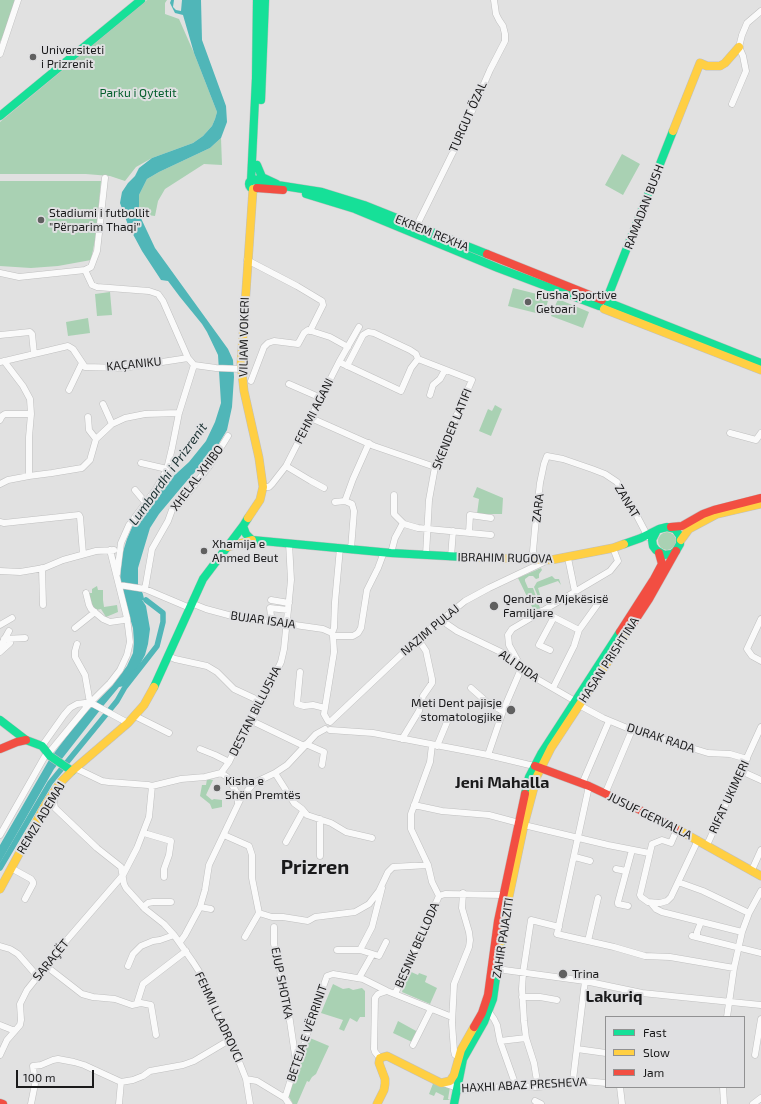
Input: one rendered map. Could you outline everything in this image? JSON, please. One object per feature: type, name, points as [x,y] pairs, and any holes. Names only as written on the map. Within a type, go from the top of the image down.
[{"type":"main road","points":[[0,116],[141,0]]},
{"type":"main road","name":"VILIAM VOKERI","points":[[255,184],[257,0]]},
{"type":"main road","name":"VILIAM VOKERI","points":[[228,547],[260,500],[263,487],[259,458],[239,369],[242,350],[247,260],[255,184],[263,77],[265,0]]},
{"type":"main road","name":"RAMADAN BUSH","points":[[604,304],[700,63],[707,66],[720,66],[725,63],[739,47]]},
{"type":"main road","points":[[256,165],[262,177],[277,184]]},
{"type":"main road","name":"EKREM REXHA","points":[[255,184],[277,184],[322,192],[364,205],[498,268],[604,304],[761,363]]},
{"type":"main road","name":"EKREM REXHA","points":[[255,184],[323,198],[415,230]]},
{"type":"main road","name":"EKREM REXHA","points":[[604,304],[761,370]]},
{"type":"main road","points":[[761,498],[714,510],[703,514],[682,526],[671,528],[663,527],[656,532],[652,543],[659,553],[668,555],[679,548],[681,540],[689,529],[717,514],[761,504]]},
{"type":"main road","points":[[243,526],[246,534],[252,540]]},
{"type":"main road","points":[[671,528],[678,532],[681,540]]},
{"type":"main road","name":"IBRAHIM RUGOVA","points":[[228,547],[252,540],[452,557],[546,560],[568,558],[613,548],[656,532]]},
{"type":"main road","name":"REMZI ADEMAJ","points":[[0,889],[55,790],[71,768],[128,723],[151,694],[207,572],[228,547]]},
{"type":"main road","name":"HASAN PRISHTINA","points":[[537,767],[546,757],[577,703],[649,599],[676,551]]},
{"type":"main road","name":"HASAN PRISHTINA","points":[[537,767],[654,579],[662,564],[659,553]]},
{"type":"main road","points":[[0,720],[26,740],[42,746],[49,755],[71,768]]},
{"type":"main road","points":[[0,749],[26,740]]},
{"type":"main road","points":[[546,757],[546,763],[552,772]]},
{"type":"main road","name":"JUSUF GERVALLA","points":[[537,767],[586,785],[677,829],[761,876]]},
{"type":"main road","name":"ZAHIR PAJAZITI","points":[[444,1083],[452,1079],[486,1001],[504,895],[521,824],[531,796],[537,767]]},
{"type":"main road","name":"ZAHIR PAJAZITI","points":[[452,1103],[458,1088],[461,1058],[489,1012],[494,994],[504,920],[521,824]]},
{"type":"main road","points":[[377,1104],[384,1090],[385,1084],[385,1078],[379,1063],[380,1058],[384,1056],[391,1057],[436,1081],[444,1083]]},
{"type":"street","points":[[0,54],[18,0]]},
{"type":"street","name":"TURGUT ÖZAL","points":[[415,230],[505,41],[506,34],[496,14],[494,0]]},
{"type":"street","points":[[732,104],[746,71],[743,56],[739,47],[747,23],[761,11]]},
{"type":"street","points":[[0,274],[19,277],[85,270],[91,267],[97,251],[105,178]]},
{"type":"street","points":[[247,260],[322,301],[323,305],[310,331]]},
{"type":"street","points":[[85,270],[92,285],[97,287],[149,291],[158,294],[188,358],[194,365],[239,369]]},
{"type":"street","name":"FEHMI AGANI","points":[[263,487],[269,487],[286,466],[338,362],[359,327]]},
{"type":"street","points":[[251,381],[264,347],[268,343],[274,341],[298,344],[304,333],[308,330],[330,337],[348,347]]},
{"type":"street","points":[[0,335],[30,332],[32,334],[34,354]]},
{"type":"street","name":"SKENDER LATIFI","points":[[347,366],[363,335],[368,332],[374,333],[410,350],[416,354],[418,359],[472,380],[435,467],[429,500],[426,555]]},
{"type":"street","points":[[29,476],[30,399],[29,395],[2,361],[68,346],[73,349],[82,363],[68,390]]},
{"type":"street","name":"KAÇANIKU","points":[[82,363],[85,367],[123,368],[188,358]]},
{"type":"street","points":[[338,362],[401,391],[411,368],[418,359]]},
{"type":"street","points":[[116,576],[121,543],[129,525],[156,489],[167,469],[179,413],[194,365]]},
{"type":"street","points":[[430,395],[433,385],[440,379],[445,370]]},
{"type":"street","points":[[289,384],[321,398]]},
{"type":"street","points":[[103,404],[112,424]]},
{"type":"street","points":[[0,484],[8,480],[82,468],[90,460],[96,439],[112,424],[125,418],[145,414],[179,413]]},
{"type":"street","points":[[0,420],[5,414],[31,414]]},
{"type":"street","points":[[88,417],[89,430],[96,439]]},
{"type":"street","points":[[311,418],[369,443],[435,467]]},
{"type":"street","points":[[730,432],[756,440],[761,433]]},
{"type":"street","name":"XHELAL XHIBO","points":[[143,588],[152,549],[168,521],[172,510],[183,500],[210,465],[228,436]]},
{"type":"street","points":[[345,501],[369,443]]},
{"type":"street","name":"ZANAT","points":[[547,456],[563,459],[611,478],[617,482],[627,497],[652,543]]},
{"type":"street","name":"ZARA","points":[[535,560],[533,551],[540,483],[547,456]]},
{"type":"street","points":[[141,463],[167,469]]},
{"type":"street","points":[[286,466],[311,482],[324,488]]},
{"type":"street","points":[[135,490],[145,502]]},
{"type":"street","points":[[394,495],[394,514],[403,523],[411,527],[491,535]]},
{"type":"street","points":[[335,502],[345,501],[352,504],[354,511],[351,549]]},
{"type":"street","points":[[0,522],[4,523],[79,515],[83,554]]},
{"type":"street","points":[[469,533],[470,515],[491,518]]},
{"type":"street","points":[[387,552],[403,523]]},
{"type":"street","points":[[452,557],[453,531]]},
{"type":"street","name":"DESTAN BILLUSHA","points":[[221,773],[229,762],[242,735],[252,721],[281,662],[284,650],[291,580],[289,543]]},
{"type":"street","points":[[327,729],[323,725],[329,722],[324,714],[334,652],[332,635],[334,628],[340,548]]},
{"type":"street","points":[[488,755],[503,710],[521,667],[511,651],[508,635],[512,629],[610,570],[617,564],[618,558],[613,548]]},
{"type":"street","points":[[0,835],[45,756],[49,755],[112,680],[127,655],[130,642],[127,618],[121,585],[116,576],[110,550]]},
{"type":"street","points":[[0,571],[20,572],[42,568],[63,560],[96,551],[120,550]]},
{"type":"street","name":"BUJAR ISAJA","points":[[191,605],[232,616],[323,629],[332,635],[353,636],[358,633],[361,628],[368,590],[387,552]]},
{"type":"street","points":[[568,558],[575,592]]},
{"type":"street","name":"NAZIM PULAJ","points":[[329,722],[418,639],[465,601],[546,560]]},
{"type":"street","points":[[42,568],[43,605]]},
{"type":"street","points":[[121,585],[143,588],[191,605]]},
{"type":"street","points":[[86,593],[89,605],[107,622],[120,621],[127,618]]},
{"type":"street","points":[[271,600],[289,602]]},
{"type":"street","points":[[553,688],[574,646],[578,630],[597,605]]},
{"type":"street","points":[[271,616],[270,608],[288,610]]},
{"type":"street","points":[[542,611],[578,630]]},
{"type":"street","points":[[75,628],[95,612]]},
{"type":"street","points":[[550,650],[539,645],[554,617]]},
{"type":"street","points":[[0,625],[12,618]]},
{"type":"street","points":[[761,619],[747,649],[752,656],[761,660]]},
{"type":"street","name":"ALI DIDA","points":[[441,620],[457,631],[499,650],[521,667],[577,703]]},
{"type":"street","points":[[0,652],[7,641],[9,631]]},
{"type":"street","points":[[0,647],[7,641],[25,638]]},
{"type":"street","points":[[402,739],[420,711],[423,696],[432,683],[426,651],[418,639]]},
{"type":"street","points":[[499,650],[508,640]]},
{"type":"street","points":[[77,644],[75,657],[85,674],[91,704]]},
{"type":"street","points":[[168,656],[210,667],[234,688],[262,702]]},
{"type":"street","points":[[300,672],[297,704],[304,706],[313,705],[325,708]]},
{"type":"street","points":[[472,688],[488,703],[503,710]]},
{"type":"street","name":"DURAK RADA","points":[[577,703],[609,721],[632,730],[708,754],[730,754],[747,759]]},
{"type":"street","points":[[42,746],[70,708],[77,704],[91,704],[110,712],[128,723]]},
{"type":"street","points":[[135,716],[169,733]]},
{"type":"street","points":[[252,721],[324,752],[322,765]]},
{"type":"street","points":[[609,721],[586,785],[579,838],[557,934],[645,956],[670,957],[734,968]]},
{"type":"street","points":[[447,722],[434,745],[430,762],[411,814],[411,829],[428,864],[432,882],[439,896],[462,893],[504,895]]},
{"type":"street","name":"RIFAT UKIMERI","points":[[707,845],[761,727]]},
{"type":"street","points":[[180,942],[188,931],[200,907],[205,890],[209,865],[238,803],[246,791],[254,783],[275,773],[286,765],[316,734],[327,729],[373,733],[488,755],[537,767]]},
{"type":"street","points":[[605,794],[632,730]]},
{"type":"street","points":[[200,749],[229,762]]},
{"type":"street","points":[[71,768],[102,781],[152,786],[182,779],[221,773],[227,777],[236,793],[238,803]]},
{"type":"street","points":[[742,771],[761,780]]},
{"type":"street","points":[[275,773],[294,803],[307,815],[331,823],[346,832],[372,838]]},
{"type":"street","name":"SARAÇËT","points":[[0,1055],[7,1040],[20,1025],[22,1000],[27,990],[123,875],[144,833],[149,817],[152,786]]},
{"type":"street","name":"FEHMI LLADROVCI","points":[[55,790],[54,802],[56,808],[97,848],[121,867],[126,888],[143,907],[164,924],[174,935],[202,976],[246,1079],[250,1104]]},
{"type":"street","points":[[414,805],[442,811],[489,815],[579,838],[649,853]]},
{"type":"street","points":[[286,842],[302,814],[305,813]]},
{"type":"street","points":[[320,819],[320,856]]},
{"type":"street","points":[[677,829],[671,843],[662,840],[652,844],[640,895],[644,900],[651,903],[660,903],[671,897],[698,840]]},
{"type":"street","points":[[144,833],[171,841],[169,855],[164,869],[164,877]]},
{"type":"street","points":[[224,835],[249,846],[252,855],[252,878],[259,914],[245,937]]},
{"type":"street","points":[[628,906],[618,904],[632,850]]},
{"type":"street","points":[[752,870],[761,850]]},
{"type":"street","points":[[575,857],[590,861]]},
{"type":"street","points":[[259,914],[272,917],[308,920],[315,917],[355,912],[369,904],[393,866],[428,864]]},
{"type":"street","points":[[11,868],[31,879],[33,882],[25,899]]},
{"type":"street","points":[[616,869],[626,871]]},
{"type":"street","points":[[678,882],[704,892],[749,913]]},
{"type":"street","points":[[360,950],[372,927],[380,901],[383,884]]},
{"type":"street","points":[[727,1016],[734,968],[742,932],[749,913],[761,891]]},
{"type":"street","points":[[461,1058],[455,1055],[454,1051],[452,1017],[454,984],[469,947],[470,940],[462,908],[462,893]]},
{"type":"street","name":"BESNIK BELLODA","points":[[395,994],[439,896]]},
{"type":"street","points":[[588,941],[598,898]]},
{"type":"street","points":[[143,907],[148,903],[153,902],[171,902]]},
{"type":"street","points":[[651,903],[656,909],[662,912],[742,932]]},
{"type":"street","points":[[200,907],[211,909]]},
{"type":"street","points":[[538,1087],[534,1063],[526,1038],[522,997],[523,973],[531,920],[559,927]]},
{"type":"street","points":[[701,922],[695,937],[761,953]]},
{"type":"street","name":"EJUP SHOTKA","points":[[274,927],[274,944],[287,1002],[296,1063]]},
{"type":"street","points":[[128,966],[133,954],[141,946],[153,941],[166,939],[174,935]]},
{"type":"street","points":[[337,950],[360,950],[379,956],[386,942]]},
{"type":"street","points":[[0,946],[10,949],[18,954],[38,976]]},
{"type":"street","points":[[137,1003],[143,984],[186,951]]},
{"type":"street","points":[[359,978],[372,954]]},
{"type":"street","points":[[46,966],[82,994],[93,997],[115,999],[132,1005],[137,1003],[151,1005],[156,1035]]},
{"type":"street","points":[[497,969],[585,981],[642,993],[761,1005]]},
{"type":"street","name":"BETEJA E VËRRINIT","points":[[285,1098],[327,976],[333,974],[359,978],[452,1017]]},
{"type":"street","points":[[573,1080],[578,1049],[585,981]]},
{"type":"street","points":[[369,982],[375,998],[374,1049],[380,1058]]},
{"type":"street","points":[[375,998],[378,994],[387,991]]},
{"type":"street","points":[[522,997],[540,997],[558,1000]]},
{"type":"street","points":[[413,1045],[431,1009]]},
{"type":"street","points":[[489,1012],[494,1019],[516,1086]]},
{"type":"street","points":[[755,1055],[761,1019]]},
{"type":"street","points":[[0,1025],[15,1031]]},
{"type":"street","points":[[500,1040],[526,1038]]},
{"type":"street","points":[[31,1104],[35,1084],[33,1066],[58,1059],[70,1061],[84,1065],[121,1082],[133,1080],[150,1071],[188,1063],[230,1039]]},
{"type":"street","points":[[578,1049],[605,1053]]},
{"type":"street","points":[[246,1079],[257,1081],[285,1098],[289,1104]]},
{"type":"street","name":"HAXHI ABAZ PRESHEVA","points":[[444,1083],[470,1090],[516,1086],[538,1087],[568,1084],[573,1080],[605,1083]]},
{"type":"street","points":[[119,1104],[121,1082]]},
{"type":"street","points":[[620,1088],[622,1104]]},
{"type":"street","points":[[723,1088],[724,1104]]},
{"type":"street","points":[[753,1104],[761,1098]]},
{"type":"green space","points":[[0,0],[15,0],[0,42]]},
{"type":"green space","name":"Parku i Qytetit","points":[[147,0],[167,0],[165,3],[165,14],[179,19],[217,112],[212,126],[203,136],[193,143],[152,158],[136,167],[125,181],[110,176],[86,174],[0,174],[0,122]]},
{"type":"green space","points":[[221,138],[222,165],[204,164],[165,189],[158,201],[155,216],[139,214],[139,195],[147,179],[210,148]]},
{"type":"green space","points":[[622,154],[640,164],[623,195],[605,185]]},
{"type":"green space","points":[[0,181],[101,181],[96,235],[91,260],[58,266],[31,268],[0,266]]},
{"type":"green space","name":"Fusha Sportive Getoari","points":[[513,288],[549,297],[544,315],[508,306]]},
{"type":"green space","points":[[110,292],[112,315],[97,316],[95,294]]},
{"type":"green space","points":[[558,299],[589,312],[583,328],[551,316]]},
{"type":"green space","points":[[88,318],[90,333],[68,336],[66,322]]},
{"type":"green space","points":[[495,405],[502,409],[491,436],[479,431],[488,409],[492,411]]},
{"type":"green space","points":[[477,487],[503,498],[502,514],[477,514],[479,499],[473,497]]},
{"type":"green space","points":[[667,532],[673,535],[676,541],[673,547],[667,550],[661,547],[658,541],[661,535]]},
{"type":"green space","points":[[541,568],[542,570],[539,574],[539,578],[536,579],[533,576],[529,576],[525,579],[528,588],[533,588],[540,608],[534,611],[518,578]]},
{"type":"green space","points":[[552,576],[555,579],[559,579],[561,585],[558,581],[538,588],[541,598],[539,599],[534,587],[537,582]]},
{"type":"green space","points":[[97,586],[98,590],[103,590],[104,607],[117,605],[118,612],[106,617],[101,609],[96,610],[93,608],[88,593],[92,593],[92,589]]},
{"type":"green space","points":[[207,779],[213,780],[206,795],[212,800],[222,800],[222,807],[212,809],[210,804],[200,796],[202,785],[206,785]]},
{"type":"green space","points":[[409,971],[418,975],[419,973],[427,976],[425,982],[437,988],[430,1004],[402,992]]},
{"type":"green space","points":[[333,984],[343,989],[349,988],[353,990],[362,988],[365,991],[365,1017],[360,1017],[357,1022],[350,1018],[344,1031],[339,1029],[343,1020],[321,1013]]},
{"type":"green space","points":[[398,1021],[418,1032],[412,1042],[393,1033]]},
{"type":"green space","points":[[310,1038],[329,1046],[316,1074],[309,1082],[307,1081],[297,1104],[293,1104],[288,1095]]},
{"type":"green space","points":[[434,1081],[450,1087],[448,1099],[450,1100],[443,1100],[444,1096],[436,1092],[434,1096],[429,1094]]},
{"type":"water","points":[[171,0],[174,0],[173,7],[176,10],[181,11],[182,0],[201,0],[202,40],[226,106],[227,122],[221,138],[210,148],[147,179],[139,195],[139,214],[155,248],[228,349],[233,360],[234,377],[232,407],[227,430],[215,450],[159,514],[150,528],[138,568],[138,590],[139,595],[146,606],[150,629],[145,655],[139,666],[124,686],[119,687],[54,769],[0,863],[0,845],[49,760],[79,720],[112,686],[127,666],[133,653],[133,628],[120,581],[122,555],[127,539],[133,525],[153,495],[189,462],[206,441],[215,422],[221,403],[218,355],[207,332],[168,281],[161,280],[142,251],[128,225],[120,203],[122,192],[135,176],[139,168],[152,158],[193,143],[203,136],[212,126],[217,112],[194,53],[183,15],[175,13],[170,3]]},
{"type":"waterway","points":[[140,594],[141,598]]},
{"type":"waterway","points":[[0,868],[50,783],[117,701],[125,687],[157,646],[163,622],[163,613],[146,600]]},
{"type":"traffic: fast","points":[[0,116],[141,0]]},
{"type":"traffic: fast","points":[[251,181],[256,78],[257,0]]},
{"type":"traffic: fast","points":[[261,100],[265,0]]},
{"type":"traffic: fast","points":[[606,301],[673,131]]},
{"type":"traffic: fast","points":[[257,165],[262,177],[277,184]]},
{"type":"traffic: fast","points":[[254,179],[259,184],[254,189],[249,184],[254,179]]},
{"type":"traffic: fast","points":[[258,182],[322,192],[364,205],[487,254]]},
{"type":"traffic: fast","points":[[306,194],[355,209],[498,268],[599,306]]},
{"type":"traffic: fast","points":[[607,302],[761,363]]},
{"type":"traffic: fast","points":[[248,518],[243,526],[246,534],[252,540],[391,553],[464,557]]},
{"type":"traffic: fast","points":[[154,687],[203,579],[243,526]]},
{"type":"traffic: fast","points":[[624,544],[667,527],[675,529],[680,536],[680,544],[676,551],[672,554],[664,555],[656,550],[653,546],[652,540],[656,532]]},
{"type":"traffic: fast","points":[[525,794],[529,777],[541,754],[620,632]]},
{"type":"traffic: fast","points":[[0,720],[26,740],[42,746],[50,756],[72,771]]},
{"type":"traffic: fast","points":[[454,1104],[463,1059],[484,1022],[493,999],[501,942]]},
{"type":"traffic: slow","points":[[673,131],[700,63],[707,66],[720,66],[725,63],[739,47]]},
{"type":"traffic: slow","points":[[248,518],[260,500],[263,487],[259,458],[244,391],[241,364],[253,189]]},
{"type":"traffic: slow","points":[[604,309],[761,370]]},
{"type":"traffic: slow","points":[[681,540],[689,529],[717,514],[761,504]]},
{"type":"traffic: slow","points":[[228,547],[252,540]]},
{"type":"traffic: slow","points":[[464,557],[551,560],[613,548],[624,544]]},
{"type":"traffic: slow","points":[[501,942],[504,920],[524,825],[537,776],[551,748],[630,628]]},
{"type":"traffic: slow","points":[[0,889],[46,804],[60,783],[128,723],[144,705],[154,687]]},
{"type":"traffic: slow","points":[[675,828],[761,876]]},
{"type":"traffic: slow","points":[[377,1104],[384,1090],[385,1084],[385,1079],[379,1063],[380,1058],[387,1056],[441,1083],[450,1081],[454,1075],[461,1050],[474,1027]]},
{"type":"traffic: jam","points":[[257,188],[283,190]]},
{"type":"traffic: jam","points":[[487,254],[602,300]]},
{"type":"traffic: jam","points":[[671,527],[682,526],[703,514],[714,510],[761,498]]},
{"type":"traffic: jam","points":[[630,628],[649,599],[676,551]]},
{"type":"traffic: jam","points":[[620,632],[662,564],[659,553]]},
{"type":"traffic: jam","points":[[0,749],[26,740]]},
{"type":"traffic: jam","points":[[535,766],[589,786],[675,828]]},
{"type":"traffic: jam","points":[[474,1027],[482,1013],[488,995],[498,921],[525,794]]},
{"type":"place","name":"Universiteti i Prizrenit","points":[[33,57]]},
{"type":"place","name":"Stadiumi i futbollit \"Përparim Thaqi\"","points":[[41,220]]},
{"type":"place","name":"Fusha Sportive Getoari","points":[[528,302]]},
{"type":"place","name":"Xhamija e Ahmed Beut","points":[[204,551]]},
{"type":"place","name":"Qendra e Mjekësisë Familjare","points":[[494,606]]},
{"type":"place","name":"Meti Dent pajisje stomatologjike","points":[[511,710]]},
{"type":"place","name":"Kisha e Shën Premtës","points":[[217,788]]},
{"type":"place","name":"Trina","points":[[563,974]]},
{"type":"district","name":"Jeni Mahalla","points":[[502,783]]},
{"type":"district","name":"Prizren","points":[[315,867]]},
{"type":"district","name":"Lakuriq","points":[[614,997]]},
{"type":"water label","name":"Lumbardhi i Prizrenit","points":[[168,474]]}]
